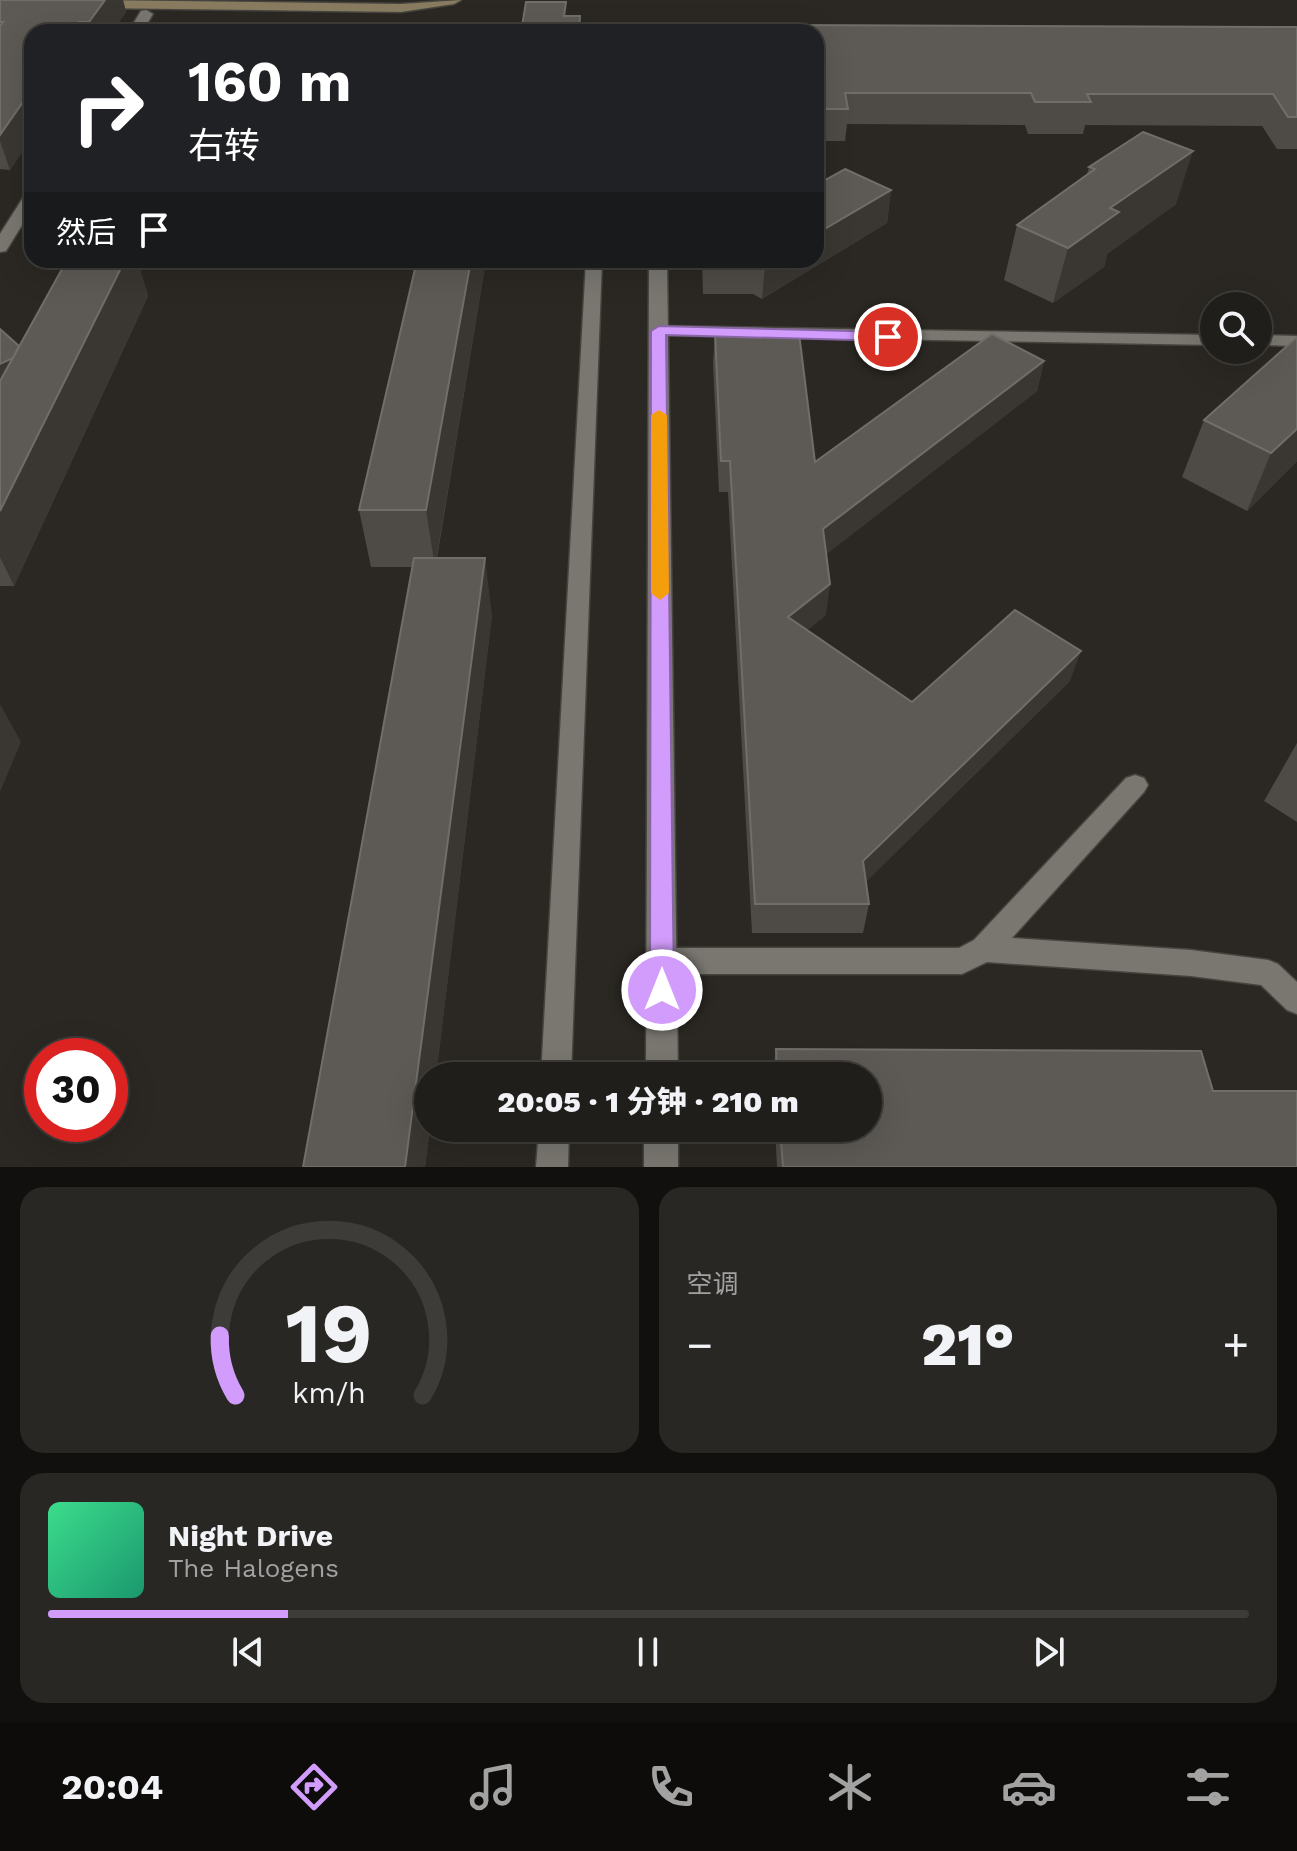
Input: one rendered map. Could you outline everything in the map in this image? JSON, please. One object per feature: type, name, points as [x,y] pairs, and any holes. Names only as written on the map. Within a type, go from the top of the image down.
[{"type":"main road","points":[[373,23],[331,14],[146,14],[80,9],[294,3],[401,8],[454,0]]},
{"type":"street","points":[[658,268],[662,1062]]},
{"type":"street","points":[[661,1142],[661,1167]]},
{"type":"lane","points":[[140,24],[146,14]]},
{"type":"lane","points":[[0,247],[24,209]]},
{"type":"lane","points":[[557,1062],[594,268]]},
{"type":"lane","points":[[659,331],[1200,340]]},
{"type":"lane","points":[[1272,340],[1297,341]]},
{"type":"lane","points":[[662,961],[962,961],[984,949],[1135,785]]},
{"type":"lane","points":[[984,949],[1191,963],[1268,973],[1297,1001]]},
{"type":"lane","points":[[552,1167],[553,1142]]},
{"type":"building","points":[[0,0],[105,0],[89,22],[24,24],[24,100],[0,135],[0,26],[3,22],[0,22]]},
{"type":"building","points":[[526,2],[566,2],[564,16],[580,16],[580,24],[522,24]]},
{"type":"building","points":[[432,23],[432,24],[304,24]]},
{"type":"building","points":[[824,25],[1297,27],[1297,117],[1288,117],[1273,94],[1087,94],[1091,102],[1035,102],[1031,93],[845,93],[848,109],[824,109]]},
{"type":"building","points":[[1143,132],[1193,151],[1110,208],[1119,212],[1068,248],[1017,225],[1095,169],[1089,167]]},
{"type":"building","points":[[845,169],[891,190],[824,229],[824,181]]},
{"type":"building","points":[[63,268],[121,268],[0,511],[0,381]]},
{"type":"building","points":[[415,268],[470,268],[426,510],[359,510]]},
{"type":"building","points":[[0,329],[19,346],[13,358],[0,364]]},
{"type":"building","points":[[715,333],[799,333],[815,462],[992,334],[1044,361],[823,529],[830,584],[788,617],[912,702],[1015,610],[1081,651],[863,861],[869,904],[755,904],[730,461],[721,461]]},
{"type":"building","points":[[1297,337],[1297,429],[1271,453],[1204,420],[1267,364],[1272,364],[1272,359]]},
{"type":"building","points":[[414,558],[485,558],[419,1062],[414,1062],[414,1098],[405,1167],[303,1167]]},
{"type":"building","points":[[776,1049],[1201,1051],[1213,1091],[1297,1091],[1297,1167],[783,1167],[781,1142],[882,1142],[882,1062],[776,1062]]},
{"type":"slow traffic","points":[[659,415],[660,593]]},
{"type":"route","points":[[662,990],[659,331],[888,337]]}]
